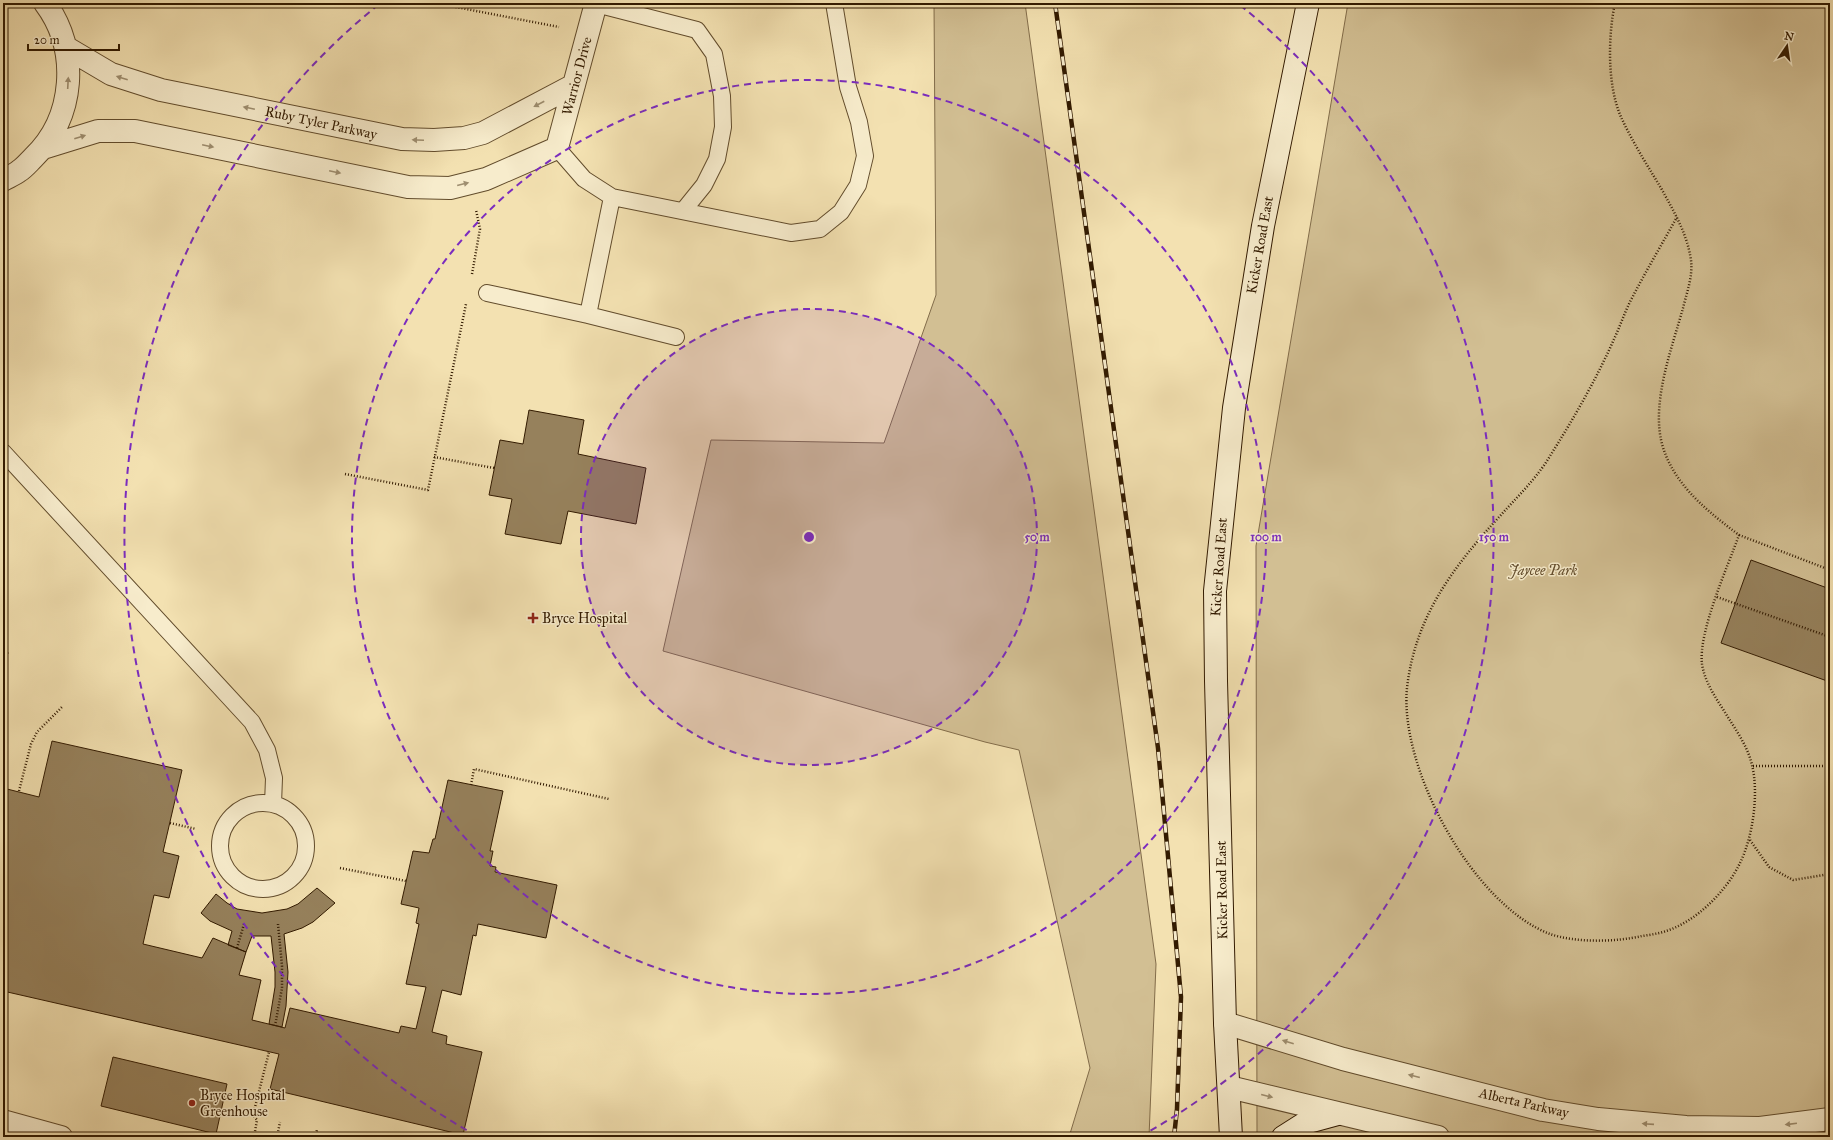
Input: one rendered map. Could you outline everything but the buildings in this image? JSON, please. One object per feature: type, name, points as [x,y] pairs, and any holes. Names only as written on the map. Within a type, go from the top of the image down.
[{"type":"street","points":[[3,180],[20,171],[43,148],[61,118],[69,84],[67,48],[55,16],[45,3]]},
{"type":"street","name":"Kicker Road East","points":[[1232,1137],[1225,1023],[1215,591],[1234,408],[1263,226],[1308,3]]},
{"type":"street","name":"Warrior Drive","points":[[557,148],[596,4]]},
{"type":"street","name":"Ruby Tyler Parkway","points":[[67,48],[111,74],[161,90],[402,139],[434,140],[464,138],[483,133],[574,85]]},
{"type":"street","points":[[43,148],[98,131],[134,131],[408,187],[443,188],[450,188],[486,179],[557,148]]},
{"type":"street","name":"Alberta Parkway","points":[[1225,1023],[1343,1059],[1543,1110],[1598,1119],[1686,1127],[1760,1128],[1830,1119]]},
{"type":"street","points":[[1229,1088],[1438,1137]]},
{"type":"street","points":[[1283,1137],[1305,1123],[1338,1114]]},
{"type":"street","points":[[3,1121],[61,1137]]},
{"type":"lane","points":[[557,148],[584,179],[612,197],[791,234],[820,229],[841,212],[858,185],[865,156],[859,122],[848,86],[834,3]]},
{"type":"lane","points":[[596,4],[697,30],[714,54],[722,96],[723,127],[717,159],[704,185],[682,211]]},
{"type":"lane","points":[[588,315],[612,197]]},
{"type":"lane","points":[[487,294],[588,315],[676,337]]},
{"type":"lane","points":[[3,452],[252,722],[267,750],[274,778],[273,804]]},
{"type":"lane","points":[[259,803],[273,804],[286,810],[297,819],[304,832],[306,846],[304,860],[298,872],[287,882],[274,888],[260,890],[246,886],[233,879],[224,868],[220,854],[219,839],[224,826],[232,814],[244,806],[259,803]]},
{"type":"path","points":[[435,3],[559,27]]},
{"type":"path","points":[[1616,3],[1613,16],[1610,47],[1614,95],[1621,116],[1687,238],[1691,262],[1690,284],[1660,390],[1659,417],[1662,444],[1673,468],[1687,489],[1710,513],[1739,535],[1830,570]]},
{"type":"path","points":[[471,278],[480,229],[476,208]]},
{"type":"path","points":[[1677,217],[1630,302],[1616,336],[1595,378],[1548,460],[1459,563],[1436,596],[1421,628],[1412,662],[1407,691],[1407,720],[1427,787],[1442,823],[1461,854],[1481,881],[1503,904],[1526,922],[1552,935],[1586,940],[1628,939],[1666,932],[1687,921],[1710,903],[1725,887],[1740,864],[1749,840],[1753,813],[1753,766],[1744,744],[1705,679],[1701,660],[1702,639],[1739,535]]},
{"type":"path","points":[[345,474],[428,490],[466,302]]},
{"type":"path","points":[[434,457],[494,468]]},
{"type":"path","points":[[1717,597],[1830,637]]},
{"type":"path","points":[[3,657],[9,651]]},
{"type":"path","points":[[19,792],[31,744],[37,732],[62,707]]},
{"type":"path","points":[[1753,766],[1830,766]]},
{"type":"path","points":[[471,784],[474,769],[609,799]]},
{"type":"path","points":[[170,823],[196,829]]},
{"type":"path","points":[[1749,840],[1769,867],[1792,880],[1830,874]]},
{"type":"path","points":[[340,868],[406,881]]},
{"type":"path","points":[[237,948],[244,924]]},
{"type":"path","points":[[276,1026],[282,988],[282,966],[278,924]]},
{"type":"path","points":[[254,1137],[257,1120],[254,1116],[269,1052]]},
{"type":"path","points":[[277,1137],[280,1122]]},
{"type":"path","points":[[315,1137],[316,1130]]},
{"type":"green space","points":[[934,3],[1025,3],[1156,964],[1149,1137],[1069,1137],[1090,1068],[1019,750],[985,742],[663,651],[711,440],[884,443],[936,295]]},
{"type":"green space","name":"Jaycee Park","points":[[1348,3],[1830,3],[1830,1131],[1786,1120],[1782,1137],[1257,1137],[1256,546]]},
{"type":"railway","points":[[1055,3],[1158,748],[1181,997],[1177,1109],[1174,1137]]},
{"type":"place","name":"Bryce Hospital","points":[[533,618]]},
{"type":"place","name":"Bryce Hospital Greenhouse","points":[[192,1103]]}]
